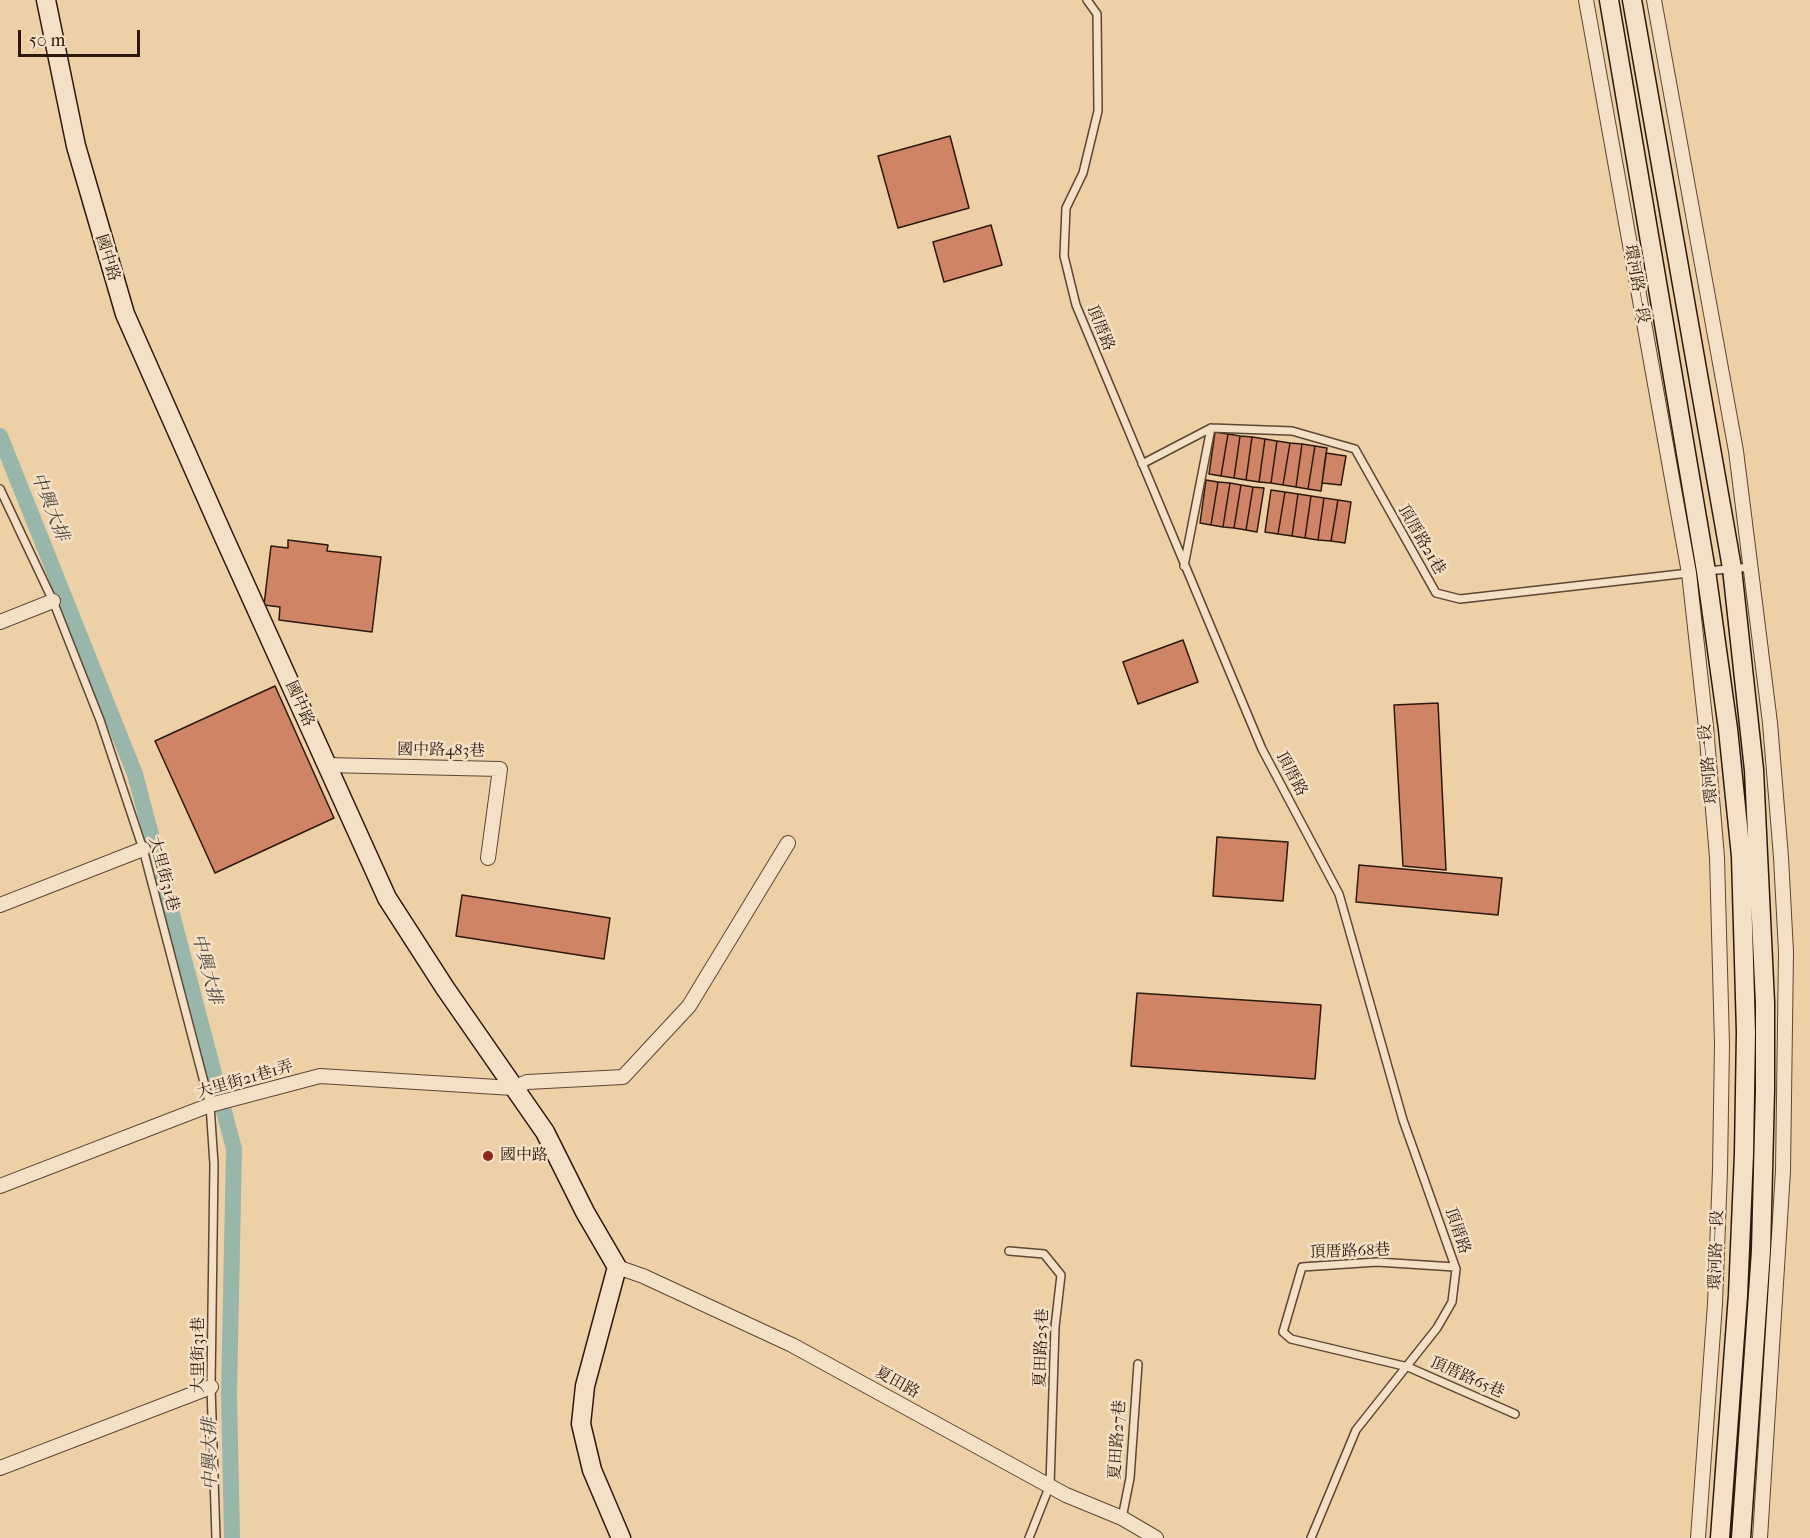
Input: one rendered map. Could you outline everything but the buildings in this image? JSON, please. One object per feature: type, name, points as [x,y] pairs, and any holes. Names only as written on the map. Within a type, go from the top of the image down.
[{"type":"street","name":"國中路","points":[[46,0],[76,146],[125,314],[326,765],[387,898],[513,1088],[545,1132],[585,1212],[616,1267]]},
{"type":"street","name":"環河路一段","points":[[1586,0],[1728,729],[1741,856],[1746,1032],[1738,1295],[1720,1538]]},
{"type":"street","name":"環河路一段","points":[[1609,0],[1698,572],[1717,857],[1722,1044],[1715,1304],[1698,1538]]},
{"type":"street","points":[[1632,0],[1732,568],[1754,770],[1765,1004],[1761,1251],[1741,1538]]},
{"type":"street","points":[[1654,0],[1736,451],[1770,723],[1786,952],[1783,1171],[1760,1538]]},
{"type":"street","points":[[0,622],[53,601]]},
{"type":"street","name":"國中路483巷","points":[[326,765],[500,769],[488,858]]},
{"type":"street","name":"大里街21巷1弄","points":[[0,1186],[210,1105],[320,1076],[513,1088],[527,1082],[623,1077],[689,1006],[788,843]]},
{"type":"street","points":[[0,904],[143,849]]},
{"type":"street","points":[[616,1267],[585,1386],[580,1424],[592,1470],[621,1538]]},
{"type":"street","name":"夏田路","points":[[616,1267],[644,1276],[792,1345],[1050,1485],[1122,1518],[1156,1538]]},
{"type":"street","points":[[0,1468],[212,1387]]},
{"type":"lane","name":"頂厝路","points":[[1087,0],[1097,14],[1098,111],[1083,173],[1066,208],[1064,256],[1076,305],[1262,749],[1339,894],[1403,1120],[1455,1266],[1452,1302],[1437,1329],[1356,1430],[1311,1538]]},
{"type":"lane","name":"頂厝路21巷","points":[[1142,464],[1211,428],[1292,431],[1355,449],[1436,593],[1460,599],[1752,567]]},
{"type":"lane","points":[[1184,566],[1211,428]]},
{"type":"lane","name":"大里街31巷","points":[[0,489],[53,601],[100,720],[143,849],[210,1105],[214,1164],[212,1387],[216,1538]]},
{"type":"lane","name":"夏田路25巷","points":[[1009,1251],[1044,1254],[1061,1275],[1055,1327],[1050,1485],[1029,1538]]},
{"type":"lane","name":"頂厝路68巷","points":[[1408,1367],[1291,1339],[1283,1332],[1302,1267],[1377,1262],[1455,1266]]},
{"type":"lane","name":"夏田路27巷","points":[[1122,1518],[1130,1478],[1138,1364]]},
{"type":"lane","name":"頂厝路65巷","points":[[1408,1367],[1515,1414]]},
{"type":"waterway","name":"中興大排","points":[[0,436],[135,774],[234,1149],[229,1393],[232,1538]]},
{"type":"place","name":"國中路","points":[[488,1156]]}]
